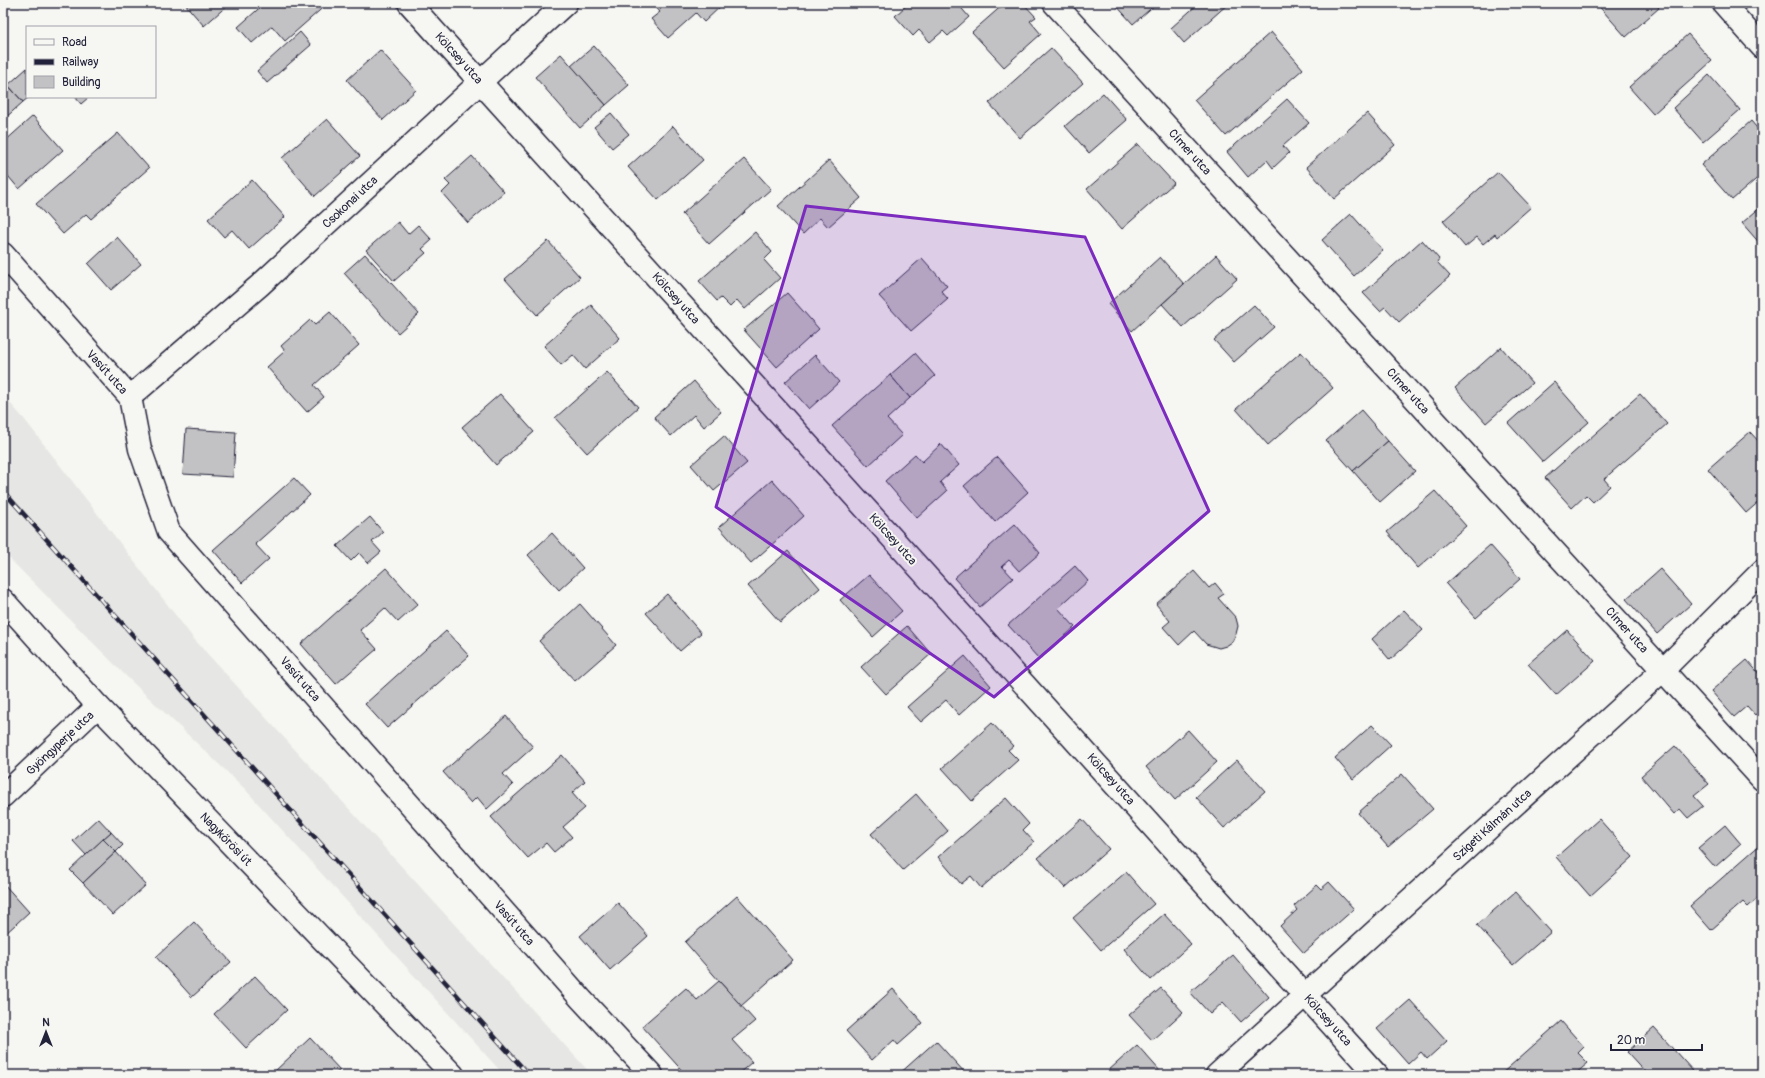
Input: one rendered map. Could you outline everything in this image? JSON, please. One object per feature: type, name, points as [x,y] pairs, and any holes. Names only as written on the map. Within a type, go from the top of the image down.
[{"type":"street","name":"Kölcsey utca","points":[[409,3],[1377,1075]]},
{"type":"street","name":"Csokonai utca","points":[[130,397],[260,285],[566,3]]},
{"type":"street","name":"Címer utca","points":[[1054,3],[1762,779]]},
{"type":"street","points":[[1723,3],[1762,47]]},
{"type":"street","name":"Vasút utca","points":[[3,254],[130,397],[140,448],[169,532],[576,993],[652,1075]]},
{"type":"street","name":"Szigeti Kálmán utca","points":[[1217,1075],[1663,670],[1762,572]]},
{"type":"street","name":"Nagykőrösi út","points":[[3,600],[98,706],[453,1075]]},
{"type":"street","name":"Gyöngyperje utca","points":[[3,796],[98,706]]},
{"type":"highlighted area","points":[[806,206],[1085,237],[1209,511],[994,697],[716,507]]},
{"type":"shaded area","points":[[3,395],[25,420],[194,639],[592,1075],[504,1075],[244,788],[127,677],[3,552]]},
{"type":"building","points":[[184,3],[230,3],[204,26]]},
{"type":"building","points":[[265,3],[328,3],[285,41],[272,26],[252,43],[238,27]]},
{"type":"building","points":[[652,3],[721,3],[722,5],[704,22],[696,13],[668,38],[651,19],[660,12]]},
{"type":"building","points":[[909,3],[957,3],[969,17],[948,36],[943,31],[930,42],[919,30],[913,36],[895,16]]},
{"type":"building","points":[[1005,3],[1023,3],[1036,17],[1030,21],[1041,34],[1004,67],[972,32]]},
{"type":"building","points":[[1114,3],[1157,3],[1133,24]]},
{"type":"building","points":[[1199,3],[1229,3],[1184,43],[1171,28]]},
{"type":"building","points":[[1596,3],[1655,3],[1659,8],[1626,37]]},
{"type":"building","points":[[300,32],[311,45],[267,83],[257,71]]},
{"type":"building","points":[[1271,32],[1303,69],[1226,136],[1194,100]]},
{"type":"building","points":[[1688,34],[1712,61],[1653,114],[1629,87]]},
{"type":"building","points":[[594,46],[629,85],[606,105],[571,66]]},
{"type":"building","points":[[1051,48],[1083,83],[1020,138],[989,103]]},
{"type":"building","points":[[380,50],[416,90],[383,120],[347,80]]},
{"type":"building","points":[[561,54],[606,105],[580,128],[535,77]]},
{"type":"building","points":[[26,69],[26,98],[28,98],[23,102],[8,85]]},
{"type":"building","points":[[1709,75],[1740,110],[1703,142],[1673,108]]},
{"type":"building","points":[[3,80],[23,102],[3,120]]},
{"type":"building","points":[[1103,93],[1127,120],[1089,153],[1065,126]]},
{"type":"building","points":[[76,98],[88,98],[81,104]]},
{"type":"building","points":[[1287,99],[1309,123],[1283,146],[1289,153],[1273,168],[1267,160],[1248,177],[1227,152]]},
{"type":"building","points":[[611,113],[629,134],[612,148],[594,127]]},
{"type":"building","points":[[1367,113],[1395,145],[1334,199],[1306,167]]},
{"type":"building","points":[[33,116],[63,150],[19,189],[3,170],[3,143]]},
{"type":"building","points":[[327,119],[360,156],[315,196],[282,158]]},
{"type":"building","points":[[1751,121],[1762,134],[1762,174],[1732,200],[1701,165]]},
{"type":"building","points":[[673,126],[703,160],[658,200],[628,167]]},
{"type":"building","points":[[118,133],[149,168],[91,219],[86,214],[63,234],[36,204]]},
{"type":"building","points":[[1138,144],[1174,183],[1122,229],[1087,189]]},
{"type":"building","points":[[472,156],[504,192],[468,223],[442,193],[450,185],[445,180]]},
{"type":"building","points":[[744,159],[771,189],[709,244],[682,214]]},
{"type":"building","points":[[829,160],[861,198],[828,227],[820,218],[803,234],[778,206]]},
{"type":"building","points":[[1498,172],[1531,207],[1497,237],[1495,234],[1483,244],[1477,237],[1465,247],[1443,221]]},
{"type":"building","points":[[252,180],[285,217],[249,249],[232,230],[224,237],[208,219]]},
{"type":"building","points":[[1762,206],[1762,246],[1742,223]]},
{"type":"building","points":[[1351,214],[1383,250],[1354,276],[1322,240]]},
{"type":"building","points":[[398,222],[408,234],[418,225],[432,240],[422,249],[426,253],[394,281],[366,250]]},
{"type":"building","points":[[755,232],[772,252],[764,260],[780,278],[745,309],[737,300],[730,307],[721,298],[717,301],[699,281]]},
{"type":"building","points":[[117,237],[141,264],[111,290],[88,264]]},
{"type":"building","points":[[1422,240],[1439,259],[1437,262],[1450,276],[1399,322],[1385,307],[1380,311],[1363,293]]},
{"type":"building","points":[[548,241],[580,277],[537,315],[505,279]]},
{"type":"building","points":[[365,254],[419,314],[398,333],[344,273]]},
{"type":"building","points":[[1216,255],[1237,279],[1183,327],[1162,304]]},
{"type":"building","points":[[1160,257],[1184,284],[1132,331],[1108,304]]},
{"type":"building","points":[[922,258],[947,286],[941,291],[948,299],[911,331],[879,296]]},
{"type":"building","points":[[787,293],[819,329],[777,367],[744,330]]},
{"type":"building","points":[[591,305],[620,338],[585,369],[573,355],[561,365],[544,346]]},
{"type":"building","points":[[1254,305],[1274,327],[1234,362],[1214,340]]},
{"type":"building","points":[[330,312],[359,345],[314,385],[324,397],[307,412],[267,367],[285,351],[281,346],[310,320],[315,325]]},
{"type":"building","points":[[1501,347],[1532,383],[1486,423],[1455,388]]},
{"type":"building","points":[[1301,352],[1333,388],[1268,445],[1236,409]]},
{"type":"building","points":[[915,353],[935,376],[910,398],[890,375]]},
{"type":"building","points":[[815,355],[839,382],[809,409],[785,382]]},
{"type":"building","points":[[607,372],[638,407],[587,453],[555,418]]},
{"type":"building","points":[[890,375],[910,398],[887,419],[902,435],[868,466],[832,426]]},
{"type":"building","points":[[694,381],[721,412],[704,427],[694,415],[671,436],[654,417]]},
{"type":"building","points":[[1554,382],[1589,422],[1543,462],[1508,423]]},
{"type":"building","points":[[500,394],[534,432],[496,465],[462,427]]},
{"type":"building","points":[[1640,394],[1667,424],[1604,479],[1610,486],[1593,502],[1586,495],[1572,508],[1545,478]]},
{"type":"building","points":[[1361,410],[1388,441],[1353,471],[1326,441]]},
{"type":"building","points":[[186,429],[236,432],[233,477],[183,474]]},
{"type":"building","points":[[1750,432],[1762,445],[1762,499],[1746,513],[1708,469]]},
{"type":"building","points":[[724,436],[747,463],[714,491],[691,465]]},
{"type":"building","points":[[1388,441],[1415,471],[1380,502],[1353,471]]},
{"type":"building","points":[[941,444],[959,465],[940,482],[947,491],[917,518],[885,481],[915,454],[922,462]]},
{"type":"building","points":[[997,457],[1028,492],[995,522],[964,486]]},
{"type":"building","points":[[294,478],[310,495],[255,544],[269,559],[242,583],[213,550]]},
{"type":"building","points":[[772,480],[804,516],[751,563],[719,527]]},
{"type":"building","points":[[1435,491],[1466,526],[1418,568],[1387,532]]},
{"type":"building","points":[[370,517],[383,532],[372,542],[381,552],[368,563],[359,553],[351,561],[337,546]]},
{"type":"building","points":[[1015,524],[1040,553],[1019,571],[1009,560],[1002,566],[1013,578],[980,607],[954,578]]},
{"type":"building","points":[[552,533],[583,568],[559,590],[528,555]]},
{"type":"building","points":[[1490,545],[1520,579],[1476,618],[1446,584]]},
{"type":"building","points":[[788,551],[820,588],[780,622],[748,586]]},
{"type":"building","points":[[1075,566],[1088,581],[1058,608],[1075,627],[1039,659],[1008,625]]},
{"type":"building","points":[[386,568],[418,604],[398,622],[385,608],[360,630],[377,649],[336,684],[301,644]]},
{"type":"building","points":[[1660,569],[1691,604],[1657,634],[1626,599]]},
{"type":"building","points":[[1194,571],[1209,588],[1215,583],[1224,594],[1218,598],[1236,618],[1238,626],[1236,634],[1232,642],[1226,646],[1219,648],[1206,644],[1194,631],[1179,645],[1163,627],[1170,621],[1156,604]]},
{"type":"building","points":[[869,575],[902,611],[873,637],[840,600]]},
{"type":"building","points":[[667,594],[701,633],[680,651],[646,613]]},
{"type":"building","points":[[580,604],[616,645],[575,681],[539,641]]},
{"type":"building","points":[[1404,610],[1423,630],[1390,660],[1372,639]]},
{"type":"building","points":[[907,626],[931,654],[886,694],[861,667]]},
{"type":"building","points":[[1567,630],[1595,661],[1556,695],[1528,664]]},
{"type":"building","points":[[446,631],[469,656],[387,728],[365,704]]},
{"type":"building","points":[[965,656],[991,686],[959,715],[946,700],[921,722],[907,707]]},
{"type":"building","points":[[1747,660],[1762,677],[1762,708],[1755,715],[1747,706],[1734,717],[1711,691]]},
{"type":"building","points":[[506,716],[533,747],[503,774],[513,785],[487,809],[477,797],[471,803],[443,772]]},
{"type":"building","points":[[992,723],[1013,746],[1008,750],[1018,760],[972,801],[942,768]]},
{"type":"building","points":[[1372,725],[1391,745],[1353,779],[1335,758]]},
{"type":"building","points":[[1188,730],[1217,762],[1175,800],[1146,767]]},
{"type":"building","points":[[1675,746],[1709,784],[1694,796],[1703,806],[1688,818],[1680,809],[1674,814],[1641,776]]},
{"type":"building","points":[[562,755],[585,781],[572,793],[585,808],[563,827],[572,837],[554,852],[546,843],[528,858],[491,817]]},
{"type":"building","points":[[1237,760],[1265,791],[1224,828],[1196,797]]},
{"type":"building","points":[[1402,774],[1433,809],[1388,847],[1358,813]]},
{"type":"building","points":[[916,794],[948,831],[903,870],[871,834]]},
{"type":"building","points":[[1006,798],[1029,824],[1023,830],[1034,842],[981,888],[971,876],[961,884],[938,857]]},
{"type":"building","points":[[98,818],[111,832],[86,855],[73,841]]},
{"type":"building","points":[[1082,819],[1109,849],[1065,888],[1038,858]]},
{"type":"building","points":[[1599,819],[1633,857],[1590,896],[1556,857]]},
{"type":"building","points":[[1725,825],[1741,844],[1715,867],[1698,848]]},
{"type":"building","points":[[111,832],[123,845],[116,852],[103,839]]},
{"type":"building","points":[[103,839],[116,852],[83,883],[70,870]]},
{"type":"building","points":[[1762,843],[1762,894],[1748,907],[1743,902],[1711,930],[1690,906]]},
{"type":"building","points":[[116,852],[146,885],[113,915],[83,883]]},
{"type":"building","points":[[1126,872],[1154,904],[1101,950],[1073,918]]},
{"type":"building","points":[[1329,882],[1354,909],[1304,953],[1280,926],[1297,910],[1294,906],[1317,885],[1321,889]]},
{"type":"building","points":[[3,883],[29,912],[3,936]]},
{"type":"building","points":[[1515,892],[1551,932],[1513,965],[1477,925]]},
{"type":"building","points":[[737,896],[793,960],[741,1006],[685,942]]},
{"type":"building","points":[[618,903],[648,936],[610,970],[580,936]]},
{"type":"building","points":[[1164,914],[1191,944],[1151,980],[1124,949]]},
{"type":"building","points":[[194,922],[231,962],[192,997],[156,957]]},
{"type":"building","points":[[1233,955],[1269,997],[1241,1022],[1223,1002],[1210,1014],[1190,992]]},
{"type":"building","points":[[255,976],[287,1010],[246,1048],[214,1014]]},
{"type":"building","points":[[719,981],[755,1021],[732,1040],[752,1062],[737,1075],[686,1075],[642,1026],[686,988],[697,1000]]},
{"type":"building","points":[[1161,988],[1183,1012],[1152,1040],[1129,1015]]},
{"type":"building","points":[[893,989],[923,1023],[898,1045],[894,1040],[872,1060],[846,1031]]},
{"type":"building","points":[[1410,1000],[1447,1041],[1427,1059],[1421,1052],[1408,1064],[1377,1029]]},
{"type":"building","points":[[1561,1021],[1584,1047],[1578,1053],[1588,1063],[1574,1075],[1500,1075]]},
{"type":"building","points":[[1654,1028],[1693,1071],[1689,1075],[1648,1075],[1627,1052]]},
{"type":"building","points":[[310,1038],[340,1070],[334,1075],[279,1075],[275,1071]]},
{"type":"building","points":[[936,1041],[967,1075],[898,1075]]},
{"type":"building","points":[[1137,1045],[1161,1072],[1158,1075],[1111,1075],[1108,1071]]},
{"type":"railway","points":[[3,491],[529,1075]]}]
